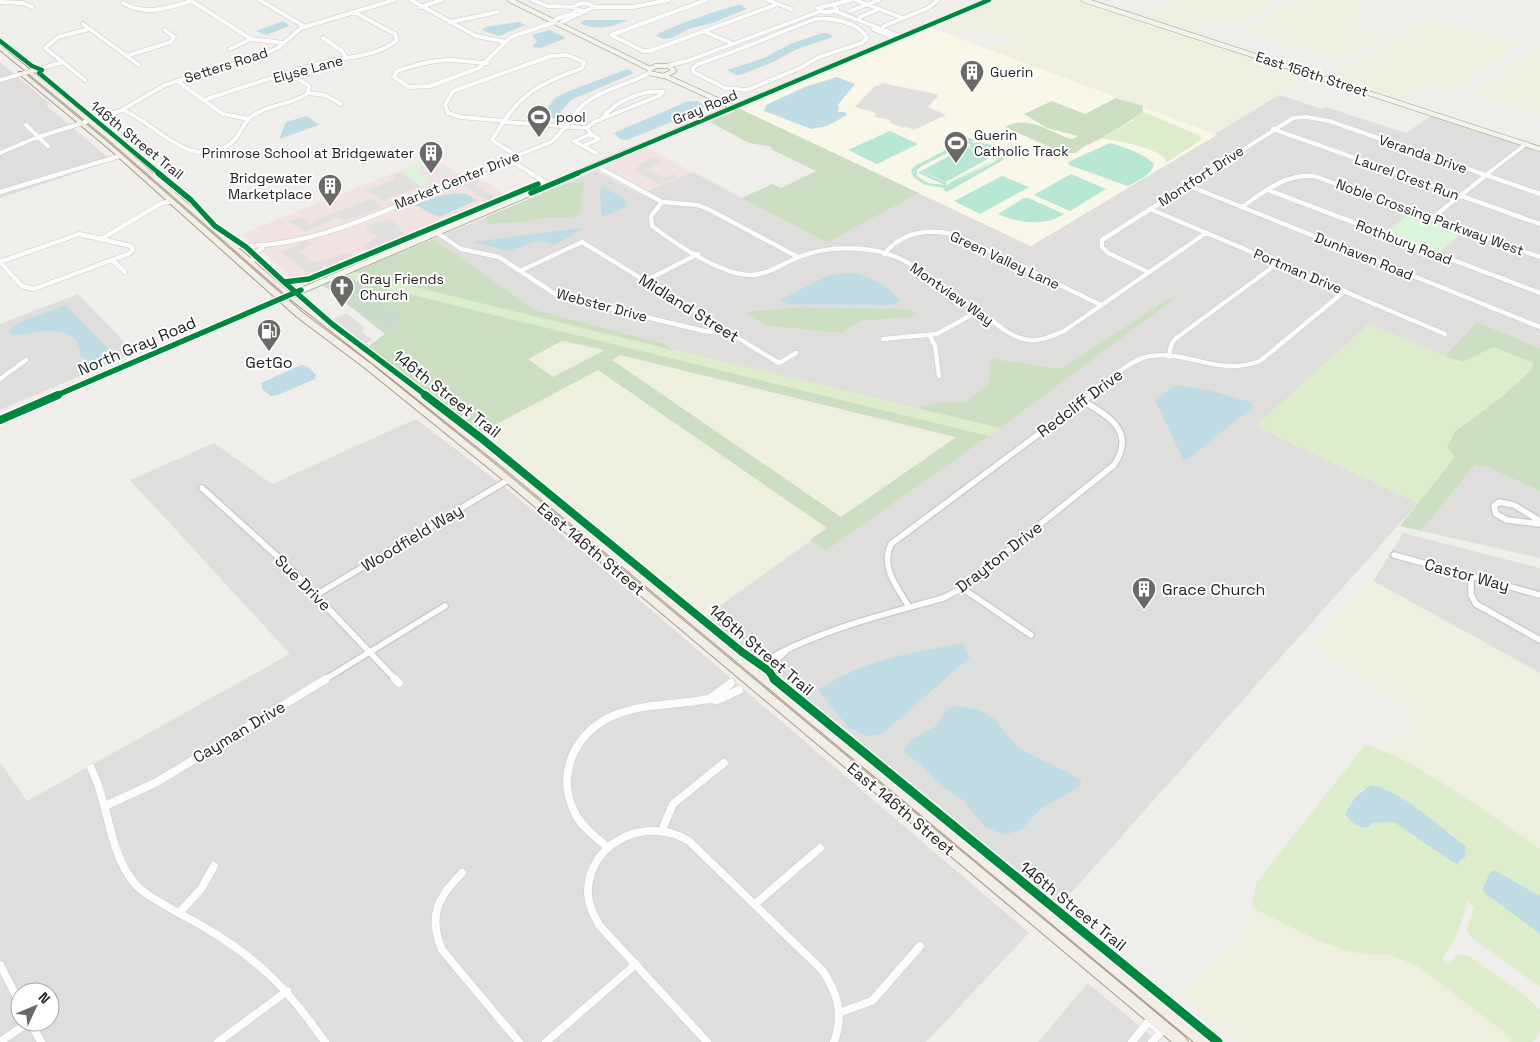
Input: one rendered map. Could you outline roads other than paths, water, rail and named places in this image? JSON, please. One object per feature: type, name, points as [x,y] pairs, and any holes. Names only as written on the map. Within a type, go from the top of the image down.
[{"type":"main road","name":"East 146th Street","points":[[0,47],[26,73]]},
{"type":"main road","name":"East 146th Street","points":[[0,55],[26,73],[86,122],[232,245],[252,262],[285,297],[488,451],[1204,1042]]},
{"type":"main road","name":"East 146th Street","points":[[86,122],[120,156],[168,199],[508,480],[1157,1024],[1182,1042]]},
{"type":"street","points":[[123,3],[135,10],[147,11],[190,0],[251,40],[284,43]]},
{"type":"street","points":[[260,0],[305,27]]},
{"type":"street","name":"Setters Road","points":[[0,153],[38,137],[124,110],[160,88],[177,81],[263,54],[284,43],[295,31],[305,27],[394,0]]},
{"type":"street","points":[[411,0],[420,7],[480,38],[506,42]]},
{"type":"street","points":[[420,7],[442,0]]},
{"type":"street","points":[[510,0],[656,66],[667,66],[690,60],[821,11],[835,11],[863,22],[877,31],[900,38]]},
{"type":"street","points":[[516,0],[656,76],[665,76],[737,107]]},
{"type":"street","points":[[532,0],[547,6],[587,11]]},
{"type":"street","points":[[487,63],[450,58],[435,59],[397,71],[394,78],[409,87],[425,88],[471,72],[487,63],[506,42],[519,34],[574,13],[575,9],[585,4],[594,7],[634,7],[669,0]]},
{"type":"street","points":[[706,0],[611,35],[648,51],[778,4]]},
{"type":"street","points":[[768,0],[791,9]]},
{"type":"street","points":[[821,11],[818,8],[821,6],[834,6],[851,0]]},
{"type":"street","points":[[855,0],[903,18]]},
{"type":"street","points":[[850,11],[879,0]]},
{"type":"street","points":[[884,26],[928,8],[938,0]]},
{"type":"street","name":"Gray Road","points":[[285,297],[989,0]]},
{"type":"street","name":"East 156th Street","points":[[1084,0],[1540,149]]},
{"type":"street","points":[[1,1],[23,3],[32,7]]},
{"type":"street","points":[[834,6],[837,8],[835,11]]},
{"type":"street","points":[[562,22],[594,7]]},
{"type":"street","points":[[860,17],[880,9]]},
{"type":"street","name":"Elyse Lane","points":[[204,100],[326,61],[365,54],[394,44],[398,37],[354,12]]},
{"type":"street","points":[[450,22],[498,12]]},
{"type":"street","points":[[814,19],[832,19],[849,24],[868,36],[866,40],[845,50],[819,57],[800,68],[751,89],[730,90],[694,74],[692,70],[694,66],[718,56],[744,49],[757,41],[814,19]]},
{"type":"street","points":[[83,24],[139,65]]},
{"type":"street","points":[[86,80],[47,50],[47,44],[59,37],[89,29]]},
{"type":"street","points":[[126,56],[171,42],[174,37],[165,30]]},
{"type":"street","points":[[704,32],[744,49]]},
{"type":"street","points":[[699,33],[739,51]]},
{"type":"street","points":[[323,38],[342,51],[346,58]]},
{"type":"street","points":[[230,49],[251,40]]},
{"type":"street","points":[[517,156],[492,141],[505,121],[519,100],[542,83],[582,68],[584,64],[582,61],[570,56],[551,56],[453,91],[445,108],[452,115],[505,121],[535,124],[587,128],[602,118],[663,93],[654,90],[620,103],[608,110],[602,118]]},
{"type":"street","points":[[665,76],[690,60]]},
{"type":"street","points":[[0,80],[63,62]]},
{"type":"street","points":[[649,71],[656,66]]},
{"type":"street","points":[[667,66],[674,71],[676,76],[737,107]]},
{"type":"street","name":"Market Center Drive","points":[[232,245],[247,248],[264,247],[336,229],[509,160],[555,140],[567,126],[574,113],[588,100],[631,82],[649,71]]},
{"type":"street","points":[[124,110],[137,115],[182,150],[207,152],[232,143],[249,119],[257,114],[302,98],[308,93],[309,86],[289,73]]},
{"type":"street","name":"Market Center Drive","points":[[631,82],[656,76]]},
{"type":"street","points":[[177,81],[226,116],[249,119]]},
{"type":"street","points":[[308,93],[325,95],[341,104]]},
{"type":"street","name":"Montfort Drive","points":[[1148,272],[1108,253],[1102,246],[1102,240],[1289,120],[1306,117]]},
{"type":"street","name":"Veranda Drive","points":[[1306,117],[1329,121],[1540,194]]},
{"type":"street","points":[[26,125],[48,146]]},
{"type":"street","points":[[583,146],[599,139],[591,134],[587,128]]},
{"type":"street","name":"Laurel Crest Run","points":[[1274,130],[1540,224]]},
{"type":"street","points":[[591,134],[574,141],[596,154]]},
{"type":"street","points":[[1432,218],[1526,144]]},
{"type":"street","points":[[0,192],[120,156]]},
{"type":"street","points":[[509,160],[550,185]]},
{"type":"street","points":[[596,166],[662,202],[698,205],[710,210],[798,257]]},
{"type":"street","name":"Noble Crossing Parkway West","points":[[1242,207],[1290,176],[1307,175],[1320,177],[1540,257]]},
{"type":"street","name":"Dunhaven Road","points":[[1187,185],[1540,328]]},
{"type":"street","name":"Rothbury Road","points":[[1268,190],[1540,293]]},
{"type":"street","points":[[160,204],[168,199]]},
{"type":"street","points":[[102,239],[168,199]]},
{"type":"street","name":"Montview Way","points":[[662,202],[650,215],[649,221],[652,226],[730,272],[750,275],[768,272],[807,253],[842,250],[884,254],[914,266],[946,293],[978,311],[1008,334],[1022,339],[1038,340],[1050,338],[1064,331],[1206,232]]},
{"type":"street","name":"Portman Drive","points":[[1150,209],[1445,334]]},
{"type":"street","name":"Green Valley Lane","points":[[884,254],[894,243],[911,234],[933,230],[945,232],[956,235],[1101,305]]},
{"type":"street","name":"Webster Drive","points":[[436,232],[462,249],[499,257],[562,297],[704,331],[713,332],[721,328]]},
{"type":"street","points":[[75,235],[102,239],[131,246],[134,250],[34,289],[22,286],[0,262],[75,235]]},
{"type":"street","name":"Midland Street","points":[[520,271],[582,242],[779,363],[796,353]]},
{"type":"street","points":[[252,262],[254,254],[264,247]]},
{"type":"street","points":[[645,281],[698,254]]},
{"type":"street","points":[[112,260],[124,272]]},
{"type":"street","points":[[1169,357],[1170,345],[1175,340],[1278,263]]},
{"type":"street","name":"Redcliff Drive","points":[[909,607],[886,565],[886,556],[891,544],[1139,360],[1151,357],[1169,357],[1230,367],[1252,365],[1345,292]]},
{"type":"street","name":"North Gray Road","points":[[0,420],[285,297]]},
{"type":"street","points":[[883,339],[930,336],[948,330],[978,311]]},
{"type":"street","points":[[930,336],[935,346],[939,376]]},
{"type":"street","points":[[0,379],[26,360]]},
{"type":"street","name":"Drayton Drive","points":[[760,664],[779,651],[788,649],[819,632],[943,598],[962,588],[1118,460],[1123,444],[1119,428],[1105,414],[1083,401]]},
{"type":"street","name":"Woodfield Way","points":[[316,595],[508,480]]},
{"type":"street","name":"Sue Drive","points":[[202,488],[288,566],[399,683]]},
{"type":"street","points":[[1499,502],[1510,503],[1540,522],[1507,520],[1496,514],[1494,506],[1499,502]]},
{"type":"street","name":"Castor Way","points":[[1394,555],[1540,595]]},
{"type":"street","points":[[1471,576],[1471,596],[1476,604],[1540,640]]},
{"type":"street","points":[[962,588],[1031,635]]},
{"type":"street","name":"Cayman Drive","points":[[105,806],[157,782],[445,606]]},
{"type":"street","name":"Drayton Drive","points":[[767,669],[784,655],[788,649]]},
{"type":"street","points":[[709,699],[731,683]]},
{"type":"street","points":[[608,848],[576,817],[567,792],[567,765],[580,741],[612,716],[639,708],[709,699],[717,700],[739,690]]},
{"type":"street","points":[[662,830],[673,804],[724,763]]},
{"type":"street","points":[[91,768],[99,783],[118,858],[127,874],[139,888],[242,952],[287,991],[325,1042]]},
{"type":"street","points":[[708,1042],[600,925],[588,902],[587,886],[591,871],[608,848],[635,834],[662,830],[680,836],[697,846],[828,977],[841,1012],[834,1042]]},
{"type":"street","points":[[755,904],[820,848]]},
{"type":"street","points":[[179,913],[201,889],[214,866]]},
{"type":"street","points":[[462,872],[451,882],[433,916],[435,936],[442,950],[519,1042]]},
{"type":"street","points":[[841,1012],[872,1001],[920,946]]},
{"type":"street","points":[[546,1042],[636,964]]},
{"type":"street","points":[[0,965],[10,984]]},
{"type":"street","points":[[218,1042],[287,991]]},
{"type":"street","points":[[1157,1024],[1166,1011]]},
{"type":"street","points":[[1132,1042],[1147,1023],[1157,1024]]},
{"type":"street","points":[[1152,1042],[1160,1033],[1157,1024]]},
{"type":"street","points":[[0,1042],[15,1032]]},
{"type":"water","points":[[741,5],[747,9],[712,23],[688,29],[672,38],[664,39],[656,36],[696,18]]},
{"type":"water","points":[[585,20],[628,20],[610,26],[593,27],[580,23]]},
{"type":"water","points":[[285,22],[289,26],[267,35],[256,31]]},
{"type":"water","points":[[519,22],[525,25],[499,36],[482,30],[486,27]]},
{"type":"water","points":[[550,30],[566,38],[540,48],[532,47],[537,41],[532,35]]},
{"type":"water","points":[[822,33],[830,34],[833,37],[797,49],[773,62],[743,74],[736,75],[727,70],[764,58],[790,44]]},
{"type":"water","points":[[627,69],[634,73],[571,100],[555,118],[547,118],[543,114],[555,98]]},
{"type":"water","points":[[837,77],[855,84],[837,106],[839,107],[838,112],[845,112],[847,115],[827,126],[811,129],[764,111],[766,105],[805,87]]},
{"type":"water","points":[[697,101],[705,106],[700,110],[627,140],[620,139],[614,133],[686,102]]},
{"type":"water","points":[[307,116],[319,125],[279,139],[286,122]]},
{"type":"water","points":[[602,187],[624,198],[627,204],[626,208],[602,216],[600,195]]},
{"type":"water","points":[[455,193],[466,194],[477,200],[439,217],[415,205],[439,196]]},
{"type":"water","points":[[582,229],[555,245],[539,240],[509,251],[473,242]]},
{"type":"water","points":[[849,273],[865,276],[878,282],[890,290],[900,302],[891,305],[786,304],[780,300],[829,275]]},
{"type":"water","points":[[66,305],[115,356],[98,362],[85,359],[81,356],[78,345],[73,337],[65,333],[45,331],[13,335],[10,332],[11,328],[23,321]]},
{"type":"water","points":[[301,365],[306,366],[316,375],[315,379],[278,395],[271,396],[262,389],[261,383]]},
{"type":"water","points":[[1175,385],[1207,390],[1251,402],[1253,407],[1187,460],[1183,459],[1155,400]]},
{"type":"water","points":[[963,643],[970,657],[882,734],[867,736],[849,728],[818,690],[852,671],[888,659]]},
{"type":"water","points":[[958,706],[977,710],[990,716],[1020,748],[1074,776],[1081,781],[1081,786],[1039,810],[1022,829],[1004,835],[985,827],[963,800],[940,785],[921,765],[903,751],[912,740],[936,726],[947,709]]},
{"type":"water","points":[[1372,785],[1397,795],[1466,846],[1465,858],[1459,861],[1458,865],[1454,863],[1394,822],[1372,823],[1369,827],[1358,826],[1345,815],[1359,794]]},
{"type":"water","points":[[1494,870],[1540,896],[1540,934],[1485,893],[1483,889],[1489,874]]},
{"type":"place","name":"Guerin","points":[[972,93]]},
{"type":"place","name":"pool","points":[[539,138]]},
{"type":"place","name":"Guerin Catholic Track","points":[[956,164]]},
{"type":"place","name":"Primrose School at Bridgewater","points":[[431,174]]},
{"type":"place","name":"Bridgewater Marketplace","points":[[330,207]]},
{"type":"place","name":"Gray Friends Church","points":[[342,308]]},
{"type":"place","name":"GetGo","points":[[269,352]]},
{"type":"place","name":"Grace Church","points":[[1144,610]]}]
